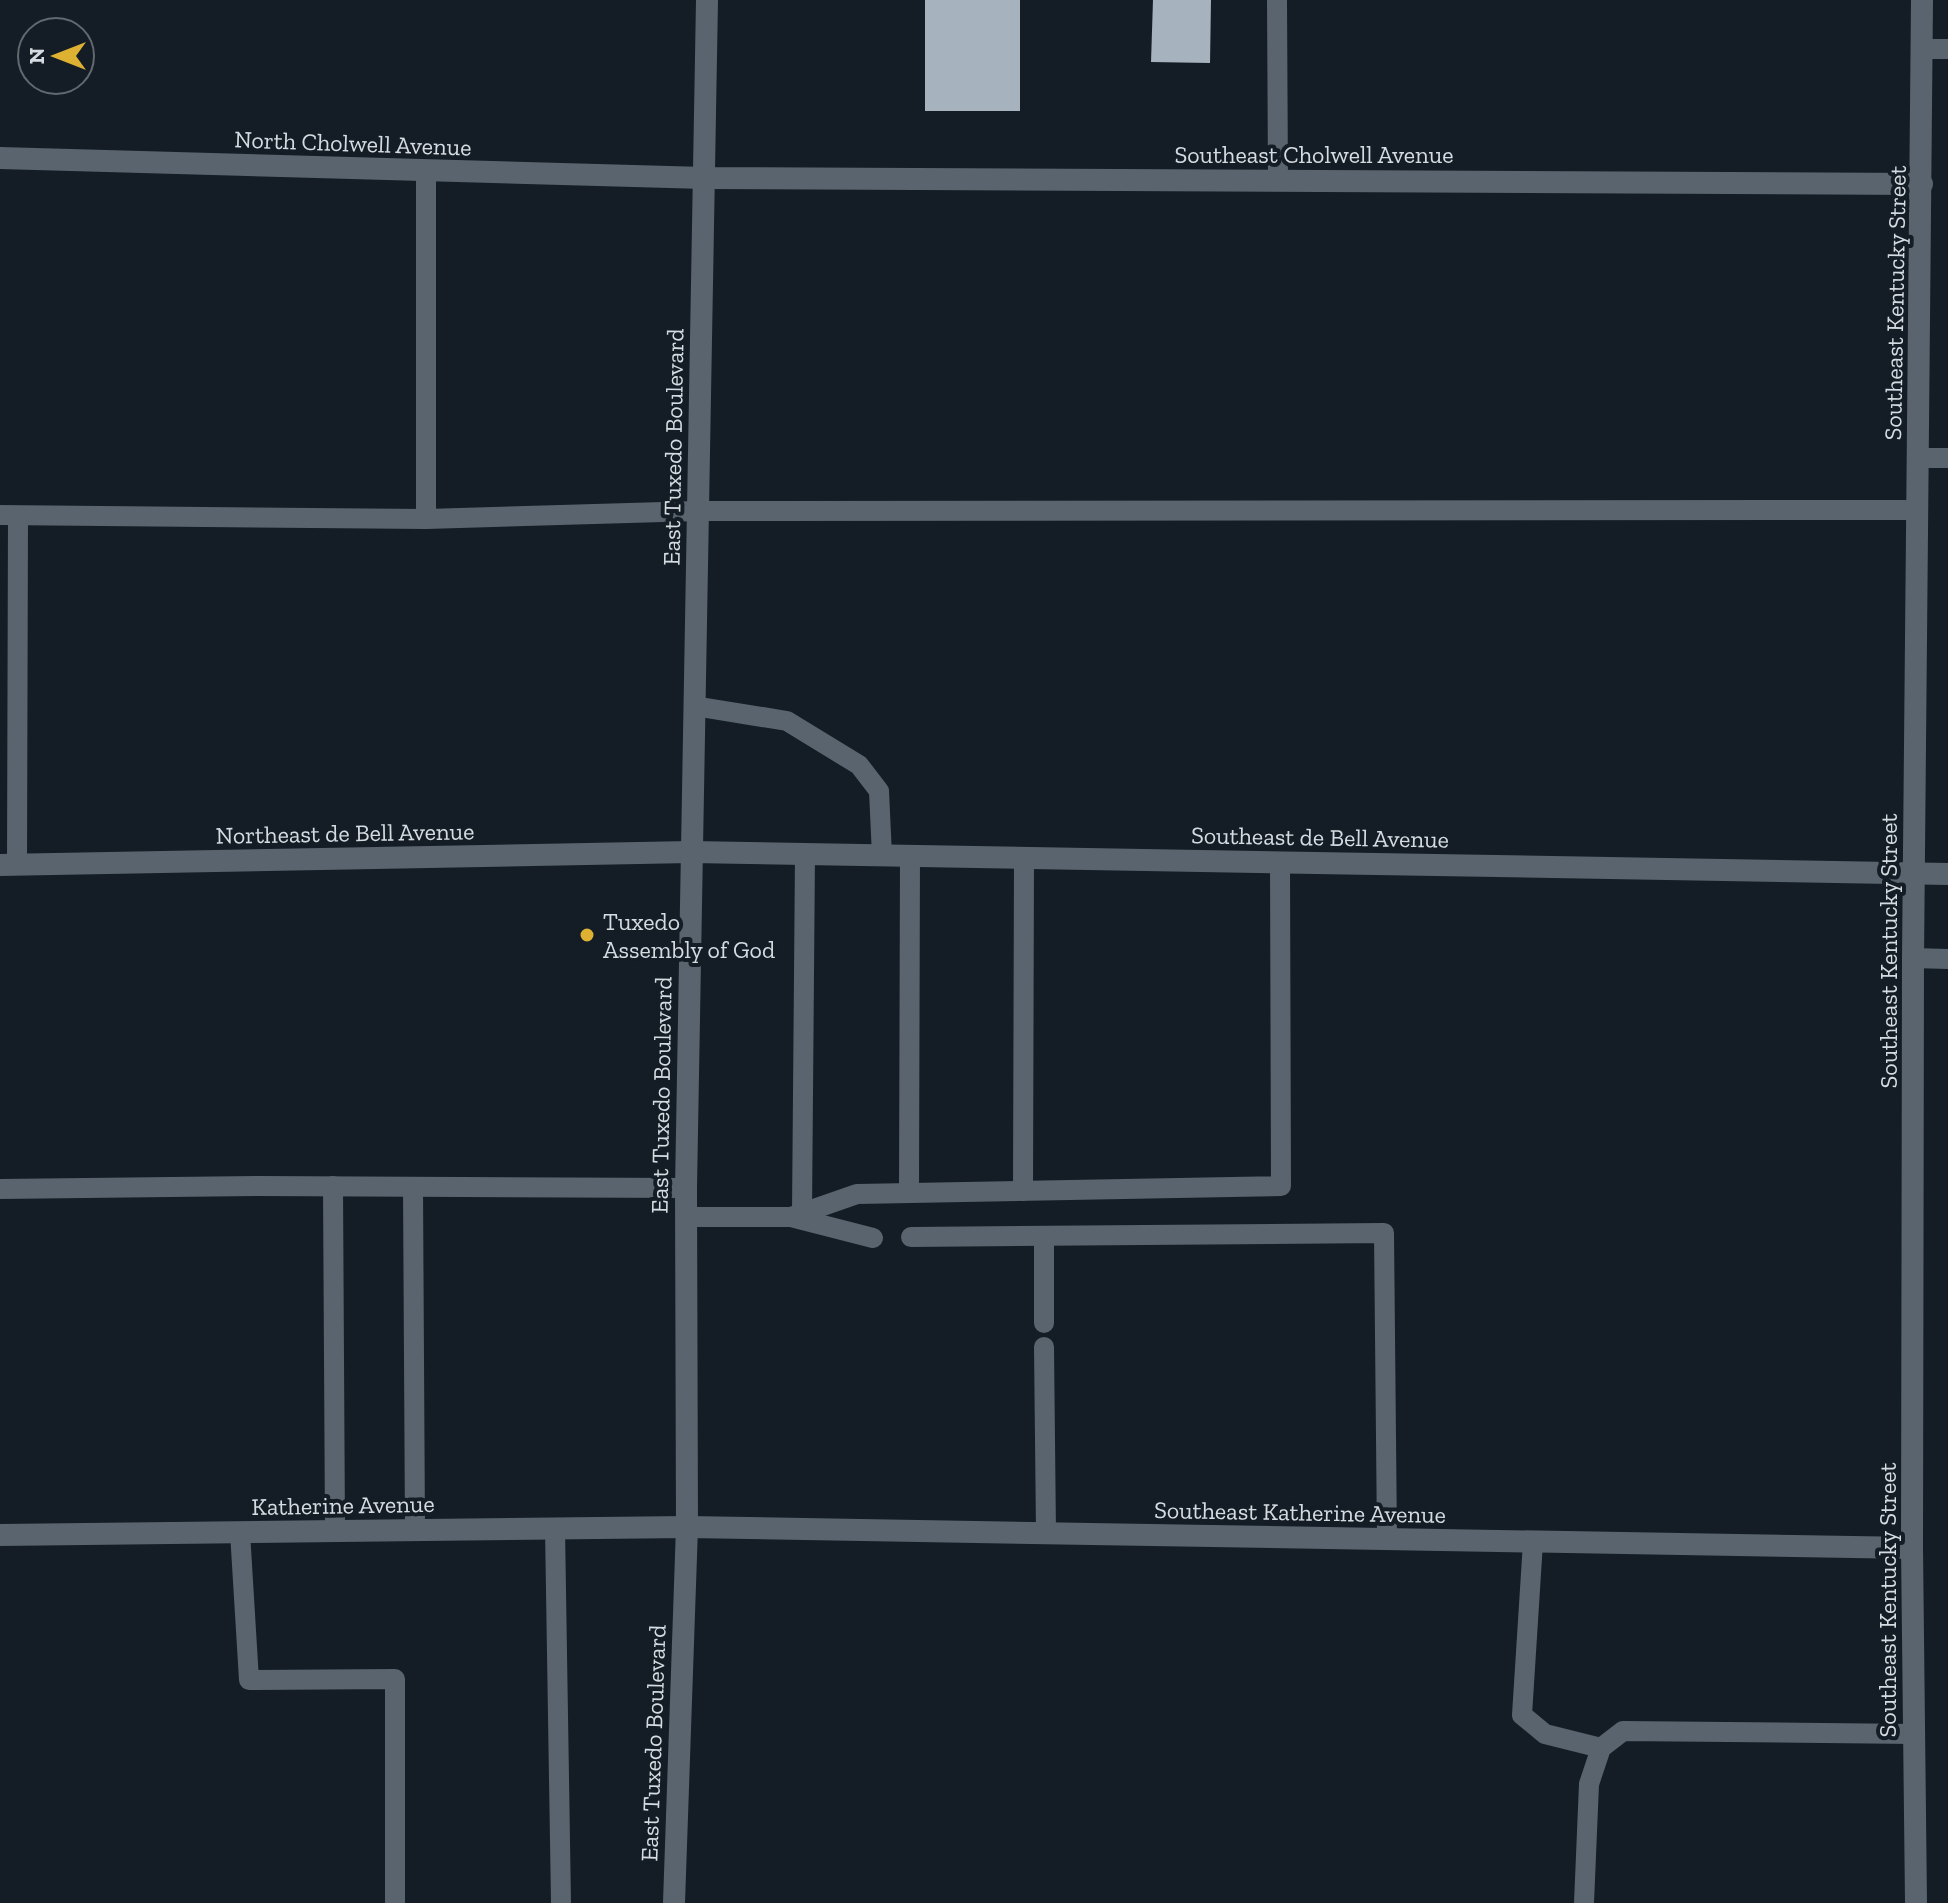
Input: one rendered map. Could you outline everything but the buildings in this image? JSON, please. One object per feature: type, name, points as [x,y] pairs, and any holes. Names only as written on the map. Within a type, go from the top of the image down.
[{"type":"street","name":"East Tuxedo Boulevard","points":[[674,1903],[687,1527],[686,1188],[707,0]]},
{"type":"street","name":"Southeast Kentucky Street","points":[[1916,1903],[1912,1548],[1913,958],[1922,0]]},
{"type":"street","name":"North Cholwell Avenue","points":[[0,158],[705,178]]},
{"type":"street","name":"Southeast Cholwell Avenue","points":[[705,178],[1922,184]]},
{"type":"street","name":"Southeast de Bell Avenue","points":[[691,852],[1948,874]]},
{"type":"street","name":"Northeast de Bell Avenue","points":[[9,865],[691,852]]},
{"type":"street","name":"Southeast Katherine Avenue","points":[[687,1527],[1912,1548]]},
{"type":"street","name":"Katherine Avenue","points":[[0,1535],[687,1527]]},
{"type":"lane","points":[[1277,0],[1278,180]]},
{"type":"lane","points":[[1922,49],[1948,49]]},
{"type":"lane","points":[[426,172],[426,519]]},
{"type":"lane","points":[[1919,458],[1948,458]]},
{"type":"lane","points":[[9,865],[9,516],[426,519],[698,511],[1918,510]]},
{"type":"lane","points":[[694,706],[787,721],[859,765],[879,791],[882,856]]},
{"type":"lane","points":[[796,1215],[805,854]]},
{"type":"lane","points":[[909,1192],[910,856]]},
{"type":"lane","points":[[1023,1191],[1024,858]]},
{"type":"lane","points":[[796,1215],[857,1194],[1281,1186],[1280,863]]},
{"type":"lane","points":[[1913,958],[1948,959]]},
{"type":"lane","points":[[0,1189],[333,1186],[686,1188]]},
{"type":"lane","points":[[333,1186],[335,1531]]},
{"type":"lane","points":[[413,1187],[415,1530]]},
{"type":"lane","points":[[686,1217],[796,1215],[873,1238]]},
{"type":"lane","points":[[911,1237],[1384,1233],[1387,1539]]},
{"type":"lane","points":[[1044,1236],[1044,1323]]},
{"type":"lane","points":[[1044,1347],[1046,1533]]},
{"type":"lane","points":[[555,1528],[561,1903]]},
{"type":"lane","points":[[240,1532],[249,1680],[395,1679],[395,1903]]},
{"type":"lane","points":[[1533,1542],[1522,1715],[1545,1734],[1601,1748]]},
{"type":"lane","points":[[1584,1903],[1589,1784],[1601,1748],[1623,1731],[1914,1734]]},
{"type":"place","name":"Tuxedo Assembly of God","points":[[587,935]]}]
